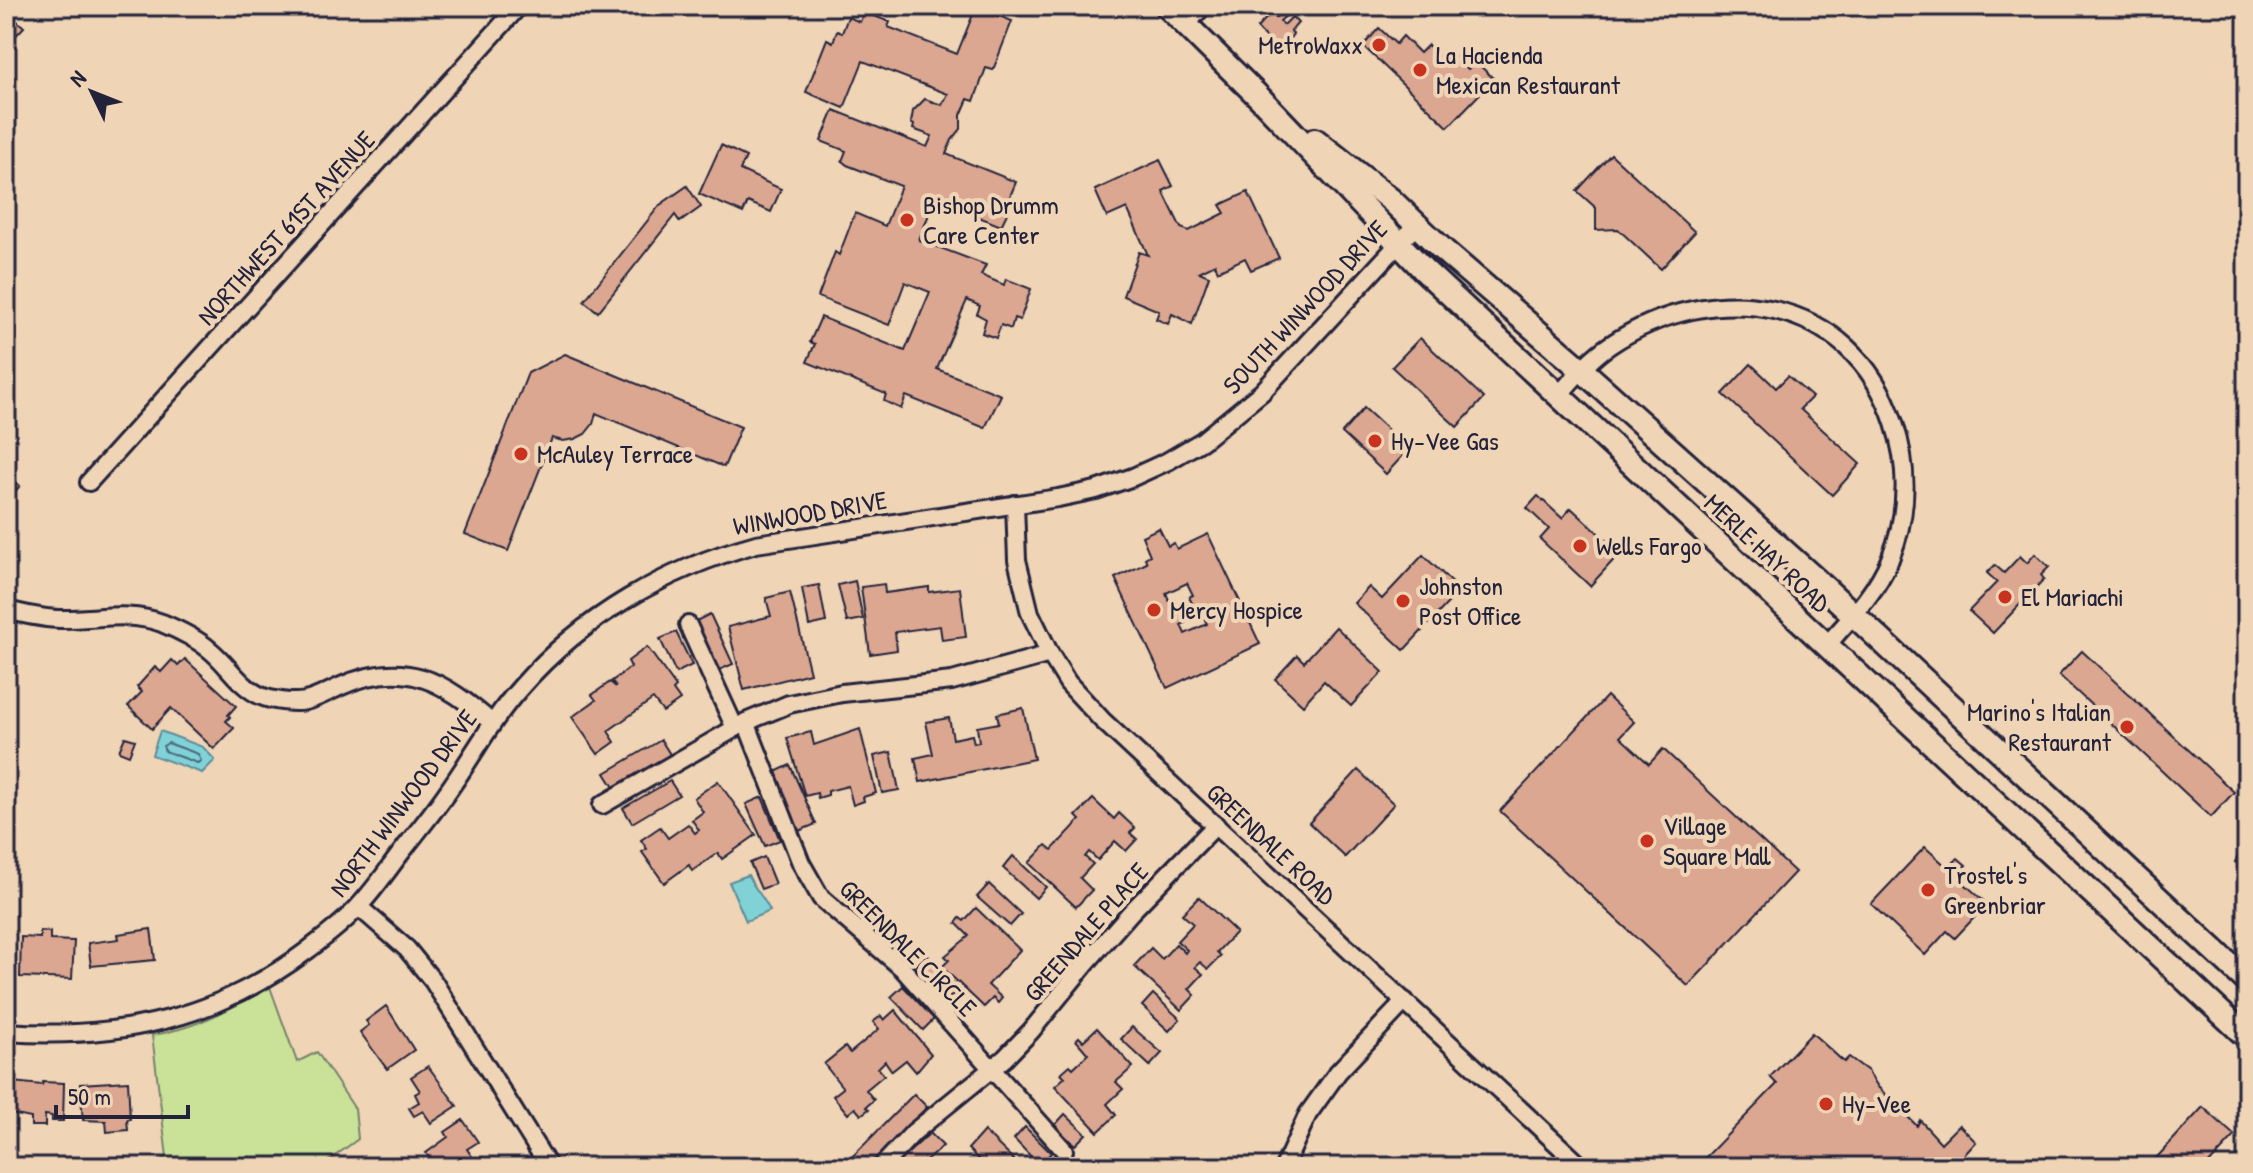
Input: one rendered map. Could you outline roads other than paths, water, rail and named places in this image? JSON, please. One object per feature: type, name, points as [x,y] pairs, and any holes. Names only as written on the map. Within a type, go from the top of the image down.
[{"type":"main road","name":"MERLE HAY ROAD","points":[[1167,6],[1398,243],[1558,396],[2247,1037]]},
{"type":"main road","name":"MERLE HAY ROAD","points":[[1260,98],[1391,200],[1582,370],[1854,615],[2247,981]]},
{"type":"street","name":"NORTHWEST 61ST AVENUE","points":[[89,482],[519,6]]},
{"type":"street","points":[[1187,24],[1203,6]]},
{"type":"street","name":"SOUTH WINWOOD DRIVE","points":[[912,519],[1058,498],[1121,481],[1168,461],[1202,441],[1262,392],[1417,224]]},
{"type":"street","points":[[1558,396],[1608,346],[1650,322],[1696,308],[1725,304],[1761,306],[1796,316],[1842,343],[1877,383],[1887,401],[1901,443],[1905,479],[1902,519],[1891,558],[1854,615],[1825,647]]},
{"type":"street","name":"GREENDALE ROAD","points":[[1015,504],[1017,560],[1030,613],[1068,683],[1102,720],[1582,1167]]},
{"type":"street","name":"WINWOOD DRIVE","points":[[520,688],[583,628],[665,577],[751,545],[912,519]]},
{"type":"street","points":[[6,610],[43,618],[128,616],[159,622],[188,635],[211,651],[243,685],[263,697],[293,703],[316,700],[371,675],[406,674],[439,683],[459,695],[492,723]]},
{"type":"street","name":"GREENDALE CIRCLE","points":[[688,625],[740,725],[801,863],[821,898],[902,968],[991,1068]]},
{"type":"street","points":[[602,805],[740,725],[789,704],[822,696],[952,681],[1050,654]]},
{"type":"street","name":"NORTH WINWOOD DRIVE","points":[[6,1032],[53,1035],[107,1032],[176,1018],[212,1005],[283,968],[359,907],[449,791],[492,723],[520,688]]},
{"type":"street","name":"GREENDALE PLACE","points":[[881,1167],[914,1132],[1031,1031],[1113,932],[1216,825]]},
{"type":"street","points":[[359,907],[407,949],[433,981],[549,1167]]},
{"type":"street","points":[[1284,1167],[1308,1114],[1338,1072],[1405,1001]]},
{"type":"street","points":[[991,1068],[1064,1150]]},
{"type":"water","points":[[160,731],[203,747],[215,760],[202,773],[152,755]]},
{"type":"water","points":[[748,875],[770,911],[746,921],[729,882]]},
{"type":"place","name":"MetroWaxx","points":[[1379,45]]},
{"type":"place","name":"La Hacienda Mexican Restaurant","points":[[1420,70]]},
{"type":"place","name":"Bishop Drumm Care Center","points":[[907,220]]},
{"type":"place","name":"Hy-Vee Gas","points":[[1375,441]]},
{"type":"place","name":"McAuley Terrace","points":[[521,454]]},
{"type":"place","name":"Wells Fargo","points":[[1580,546]]},
{"type":"place","name":"El Mariachi","points":[[2005,597]]},
{"type":"place","name":"Johnston Post Office","points":[[1403,601]]},
{"type":"place","name":"Mercy Hospice","points":[[1154,610]]},
{"type":"place","name":"Marino's Italian Restaurant","points":[[2127,727]]},
{"type":"place","name":"Village Square Mall","points":[[1647,841]]},
{"type":"place","name":"Trostel's Greenbriar","points":[[1928,890]]},
{"type":"place","name":"Hy-Vee","points":[[1826,1104]]}]
